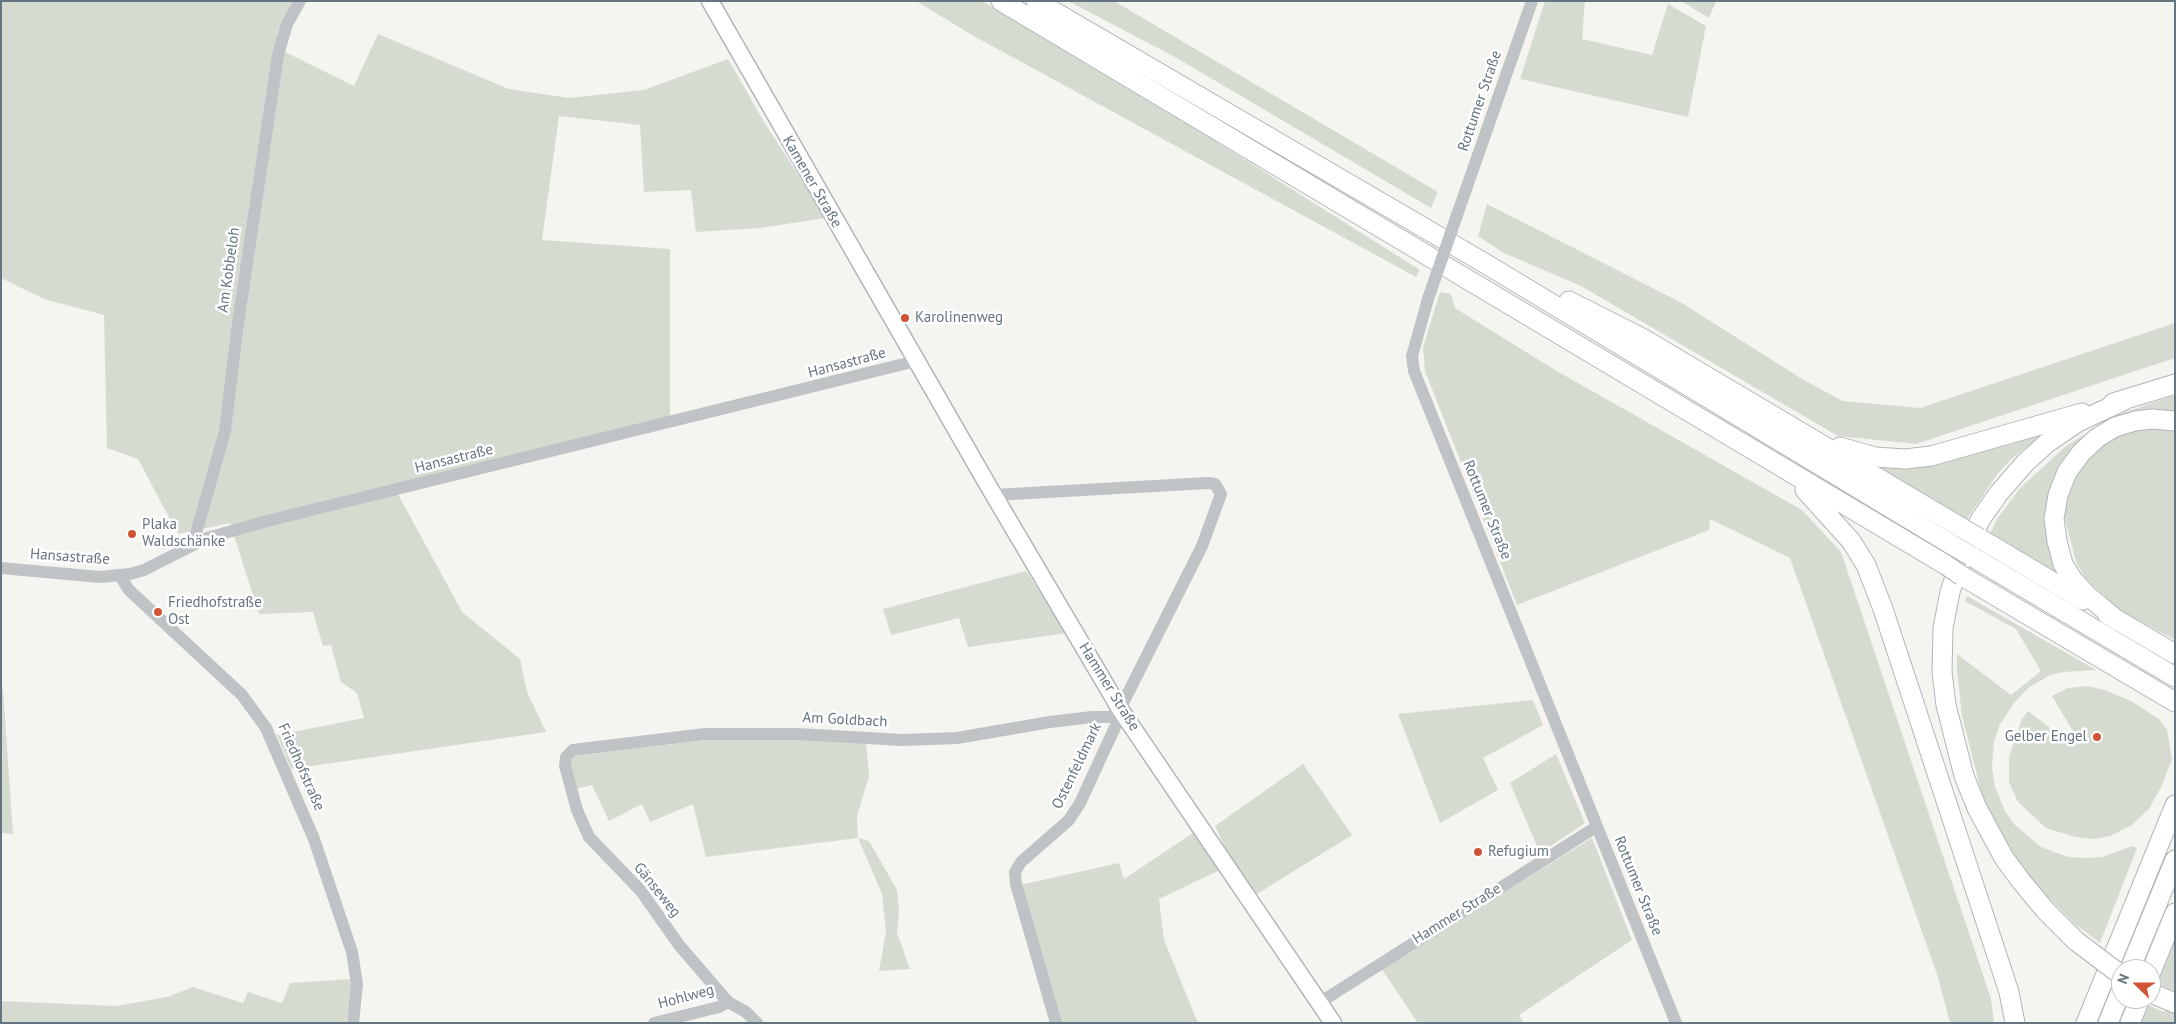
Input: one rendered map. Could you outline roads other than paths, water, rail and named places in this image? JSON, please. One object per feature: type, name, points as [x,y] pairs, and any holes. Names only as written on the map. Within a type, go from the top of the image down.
[{"type":"highway","points":[[1002,1],[2175,702]]},
{"type":"highway","points":[[1036,1],[1486,264],[2175,677]]},
{"type":"highway","points":[[1486,264],[1532,283],[1642,338],[2175,654]]},
{"type":"highway","points":[[1799,431],[1875,457],[1905,459],[1959,450],[2175,384]]},
{"type":"highway","points":[[2111,968],[2076,941],[2045,910],[2004,858],[1977,808],[1964,776],[1946,705],[1942,672],[1943,628],[1950,592],[1959,565],[1980,520],[1999,493],[2025,463],[2047,443],[2078,422],[2125,400]]},
{"type":"highway","points":[[2118,620],[2088,596],[2073,580],[2063,564],[2054,519],[2058,495],[2067,472],[2081,452],[2097,438],[2115,427],[2135,421],[2152,419],[2175,421]]},
{"type":"highway","points":[[1785,470],[1833,518],[1851,541],[1866,565],[1883,609],[2009,992],[2015,1023]]},
{"type":"highway","points":[[2086,1023],[2175,805]]},
{"type":"highway","points":[[2134,959],[2175,860]]},
{"type":"highway","points":[[2156,959],[2175,913]]},
{"type":"highway","points":[[2108,1023],[2114,1009]]},
{"type":"highway","points":[[2130,1023],[2145,1009]]},
{"type":"main road","name":"Kamener Straße","points":[[710,1],[916,361]]},
{"type":"main road","name":"Hammer Straße","points":[[916,361],[1120,709],[1333,1023]]},
{"type":"street","name":"Am Kobbeloh","points":[[193,544],[225,431],[238,323],[278,55],[287,24],[300,1]]},
{"type":"street","name":"Rottumer Straße","points":[[1532,1],[1428,298],[1412,356],[1414,371],[1676,1023]]},
{"type":"street","name":"Hansastraße","points":[[1,568],[87,576],[120,576],[144,570],[207,538],[916,361]]},
{"type":"street","name":"Ostenfeldmark","points":[[994,495],[1208,483],[1219,488],[1221,494],[1202,546],[1120,709],[1116,725],[1080,803],[1069,820],[1021,862],[1015,872],[1016,884],[1056,1023]]},
{"type":"street","name":"Friedhofstraße","points":[[120,576],[129,590],[242,695],[266,728],[317,847],[352,952],[357,984],[353,1023]]},
{"type":"street","name":"Am Goldbach","points":[[566,757],[573,750],[705,734],[798,734],[902,740],[957,738],[1050,722],[1092,717],[1112,717],[1120,709]]},
{"type":"street","name":"Gänseweg","points":[[566,757],[565,766],[574,801],[589,837],[641,891],[679,945],[728,1002],[746,1012],[757,1023]]},
{"type":"street","name":"Hammer Straße","points":[[1318,1002],[1596,827]]},
{"type":"street","name":"Hohlweg","points":[[654,1023],[719,1007],[728,1002]]},
{"type":"place","name":"Karolinenweg","points":[[905,318]]},
{"type":"place","name":"Plaka Waldschänke","points":[[132,534]]},
{"type":"place","name":"Friedhofstraße Ost","points":[[158,612]]},
{"type":"place","name":"Gelber Engel","points":[[2097,737]]},
{"type":"place","name":"Refugium","points":[[1478,852]]}]
